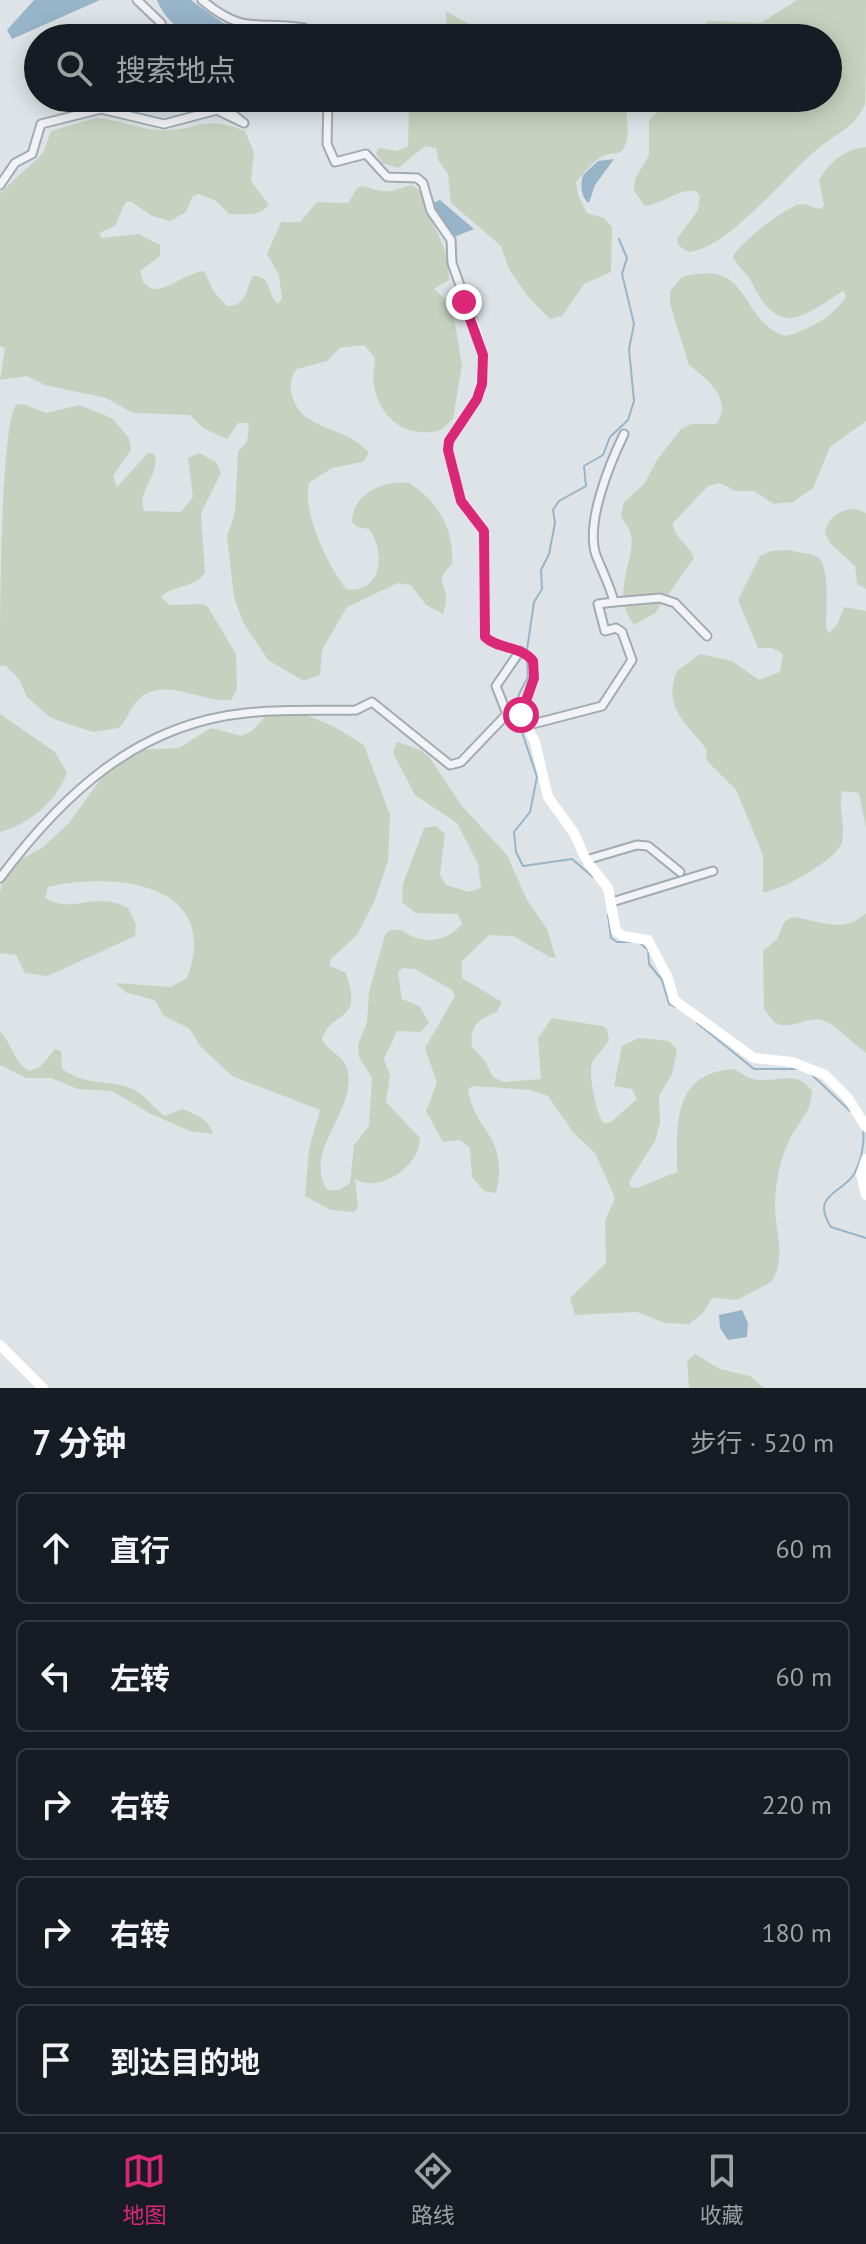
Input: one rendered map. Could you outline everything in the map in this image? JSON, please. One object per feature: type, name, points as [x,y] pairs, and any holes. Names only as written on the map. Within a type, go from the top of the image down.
[{"type":"street","points":[[137,0],[161,24]]},
{"type":"street","points":[[202,0],[241,24]]},
{"type":"street","points":[[0,185],[15,163],[32,154],[41,124],[89,112]]},
{"type":"street","points":[[114,112],[164,124],[209,112]]},
{"type":"street","points":[[221,112],[244,123],[230,112]]},
{"type":"street","points":[[328,112],[327,144],[335,162],[366,154],[387,177],[417,178],[423,183],[431,211],[451,240],[452,263],[483,355],[480,393],[449,441],[448,450],[461,501],[484,531],[485,637],[493,644],[525,654]]},
{"type":"street","points":[[614,602],[607,574],[595,553],[596,513],[610,462],[624,434]]},
{"type":"street","points":[[525,726],[602,706],[616,689],[632,660],[622,632],[616,628],[605,631],[598,604],[660,598],[675,603],[707,636]]},
{"type":"street","points":[[525,654],[534,678],[521,715],[533,736],[544,769],[545,791],[574,833],[586,860],[605,883],[612,902],[616,931],[623,936],[648,940],[668,978],[674,1000],[754,1058],[792,1062],[825,1075],[848,1098],[866,1127]]},
{"type":"street","points":[[0,878],[39,831],[96,776],[135,746],[183,727],[245,713],[356,710],[372,702],[450,765],[461,762],[507,714],[496,686],[525,654]]},
{"type":"street","points":[[586,860],[637,845],[648,846],[680,872]]},
{"type":"street","points":[[612,902],[713,871]]},
{"type":"street","points":[[866,1159],[861,1174],[866,1195]]},
{"type":"street","points":[[0,1345],[43,1388]]},
{"type":"green space","points":[[797,0],[866,0],[865,104],[852,124],[821,146],[739,224],[704,248],[688,252],[678,245],[677,239],[698,210],[700,196],[696,191],[682,192],[645,206],[634,191],[635,179],[649,155],[649,120],[658,112],[842,112],[842,24],[705,24],[708,21],[761,23]]},
{"type":"green space","points":[[446,11],[468,24],[446,24]]},
{"type":"green space","points":[[409,112],[627,112],[627,137],[623,149],[597,160],[576,182],[578,195],[587,213],[604,218],[612,227],[611,272],[584,284],[562,316],[550,319],[529,298],[509,269],[501,246],[451,203],[448,174],[438,160],[436,148],[425,146],[398,168],[382,163],[376,153],[379,148],[397,151],[408,146]]},
{"type":"green space","points":[[96,118],[158,130],[209,123],[230,126],[245,131],[254,152],[251,181],[269,205],[265,209],[250,214],[229,214],[216,201],[199,194],[193,196],[186,212],[170,221],[152,216],[130,201],[125,203],[115,226],[99,233],[102,238],[139,234],[160,245],[160,256],[140,271],[143,282],[152,289],[204,271],[214,292],[227,306],[242,300],[253,276],[267,282],[278,304],[282,299],[279,275],[267,254],[281,222],[300,222],[317,202],[348,203],[357,188],[362,186],[387,192],[412,185],[421,192],[446,255],[449,280],[434,289],[452,305],[462,365],[453,419],[439,431],[426,432],[414,431],[394,421],[386,413],[375,391],[375,358],[364,345],[340,348],[327,361],[297,369],[291,389],[303,415],[355,440],[369,453],[363,462],[332,468],[309,483],[309,509],[313,523],[339,579],[346,589],[358,589],[374,578],[377,570],[379,559],[374,538],[369,529],[357,527],[352,522],[358,503],[380,486],[409,483],[436,508],[450,539],[452,564],[442,579],[446,595],[443,614],[426,605],[411,585],[398,583],[347,607],[322,650],[320,675],[304,681],[268,660],[243,622],[234,597],[227,536],[235,513],[238,451],[247,442],[249,423],[238,423],[227,439],[203,428],[190,415],[133,413],[106,398],[45,385],[27,376],[0,380],[5,348],[0,346],[0,193],[43,153],[51,131]]},
{"type":"green space","points":[[866,147],[866,421],[830,447],[813,488],[793,502],[774,504],[754,491],[735,491],[720,483],[708,486],[673,523],[676,533],[694,558],[655,613],[634,625],[624,599],[632,541],[621,515],[624,502],[644,484],[657,460],[681,429],[692,424],[716,424],[722,406],[716,390],[689,365],[670,304],[670,291],[682,277],[705,273],[721,276],[733,283],[759,318],[785,336],[828,316],[846,296],[843,291],[803,315],[782,317],[762,300],[733,257],[753,235],[796,205],[821,209],[824,205],[819,180],[823,173],[844,154]]},
{"type":"green space","points":[[23,404],[46,413],[79,405],[112,418],[129,438],[131,450],[113,476],[117,487],[148,453],[154,454],[155,468],[143,496],[144,511],[181,512],[193,497],[188,458],[199,453],[216,462],[221,473],[201,513],[205,573],[161,597],[170,605],[203,604],[208,607],[236,654],[237,689],[231,700],[158,690],[147,693],[137,701],[119,728],[93,732],[51,718],[27,697],[19,679],[6,666],[0,666],[2,528],[7,449],[16,405]]},
{"type":"green space","points":[[856,509],[866,513],[866,589],[857,584],[855,566],[830,543],[825,533],[836,515]]},
{"type":"green space","points":[[790,550],[821,560],[826,577],[826,627],[829,633],[837,625],[844,607],[866,611],[866,828],[859,793],[842,791],[843,836],[838,849],[807,873],[782,887],[763,892],[763,855],[736,790],[706,760],[707,750],[678,714],[672,695],[677,671],[700,654],[732,661],[759,680],[780,672],[783,654],[772,648],[758,648],[738,600],[760,556],[771,551]]},
{"type":"green space","points":[[286,707],[333,726],[364,745],[390,815],[388,861],[375,900],[357,935],[330,960],[330,966],[346,973],[351,1001],[349,1009],[332,1023],[322,1039],[344,1062],[348,1072],[344,1102],[321,1160],[321,1175],[327,1190],[339,1190],[350,1183],[354,1145],[369,1126],[372,1078],[359,1057],[358,1045],[367,1022],[369,992],[385,935],[390,930],[402,930],[417,938],[433,940],[448,935],[462,924],[458,914],[416,913],[402,902],[403,884],[424,828],[436,826],[445,834],[440,875],[446,885],[469,892],[481,888],[478,864],[457,823],[415,795],[393,753],[397,742],[421,750],[430,758],[461,805],[507,855],[527,900],[547,929],[556,958],[513,936],[489,935],[462,961],[462,978],[502,1002],[497,1012],[480,1021],[472,1034],[472,1047],[485,1061],[493,1077],[504,1082],[541,1079],[538,1038],[552,1018],[602,1026],[607,1029],[609,1040],[593,1061],[592,1082],[601,1119],[604,1123],[610,1123],[637,1099],[632,1089],[614,1086],[622,1046],[639,1038],[669,1041],[677,1050],[672,1074],[659,1096],[660,1123],[655,1141],[629,1182],[631,1187],[637,1188],[677,1172],[677,1136],[682,1104],[688,1091],[699,1080],[733,1069],[758,1080],[791,1078],[812,1091],[807,1112],[789,1141],[779,1171],[775,1212],[779,1263],[771,1282],[737,1300],[712,1298],[703,1313],[689,1324],[665,1323],[637,1312],[575,1315],[570,1298],[606,1263],[605,1221],[615,1198],[595,1153],[573,1132],[548,1096],[530,1090],[473,1086],[468,1089],[472,1103],[495,1146],[498,1159],[496,1193],[484,1191],[472,1177],[470,1148],[460,1140],[443,1142],[426,1111],[437,1083],[425,1048],[455,996],[452,990],[415,969],[403,968],[398,972],[402,999],[419,1006],[429,1022],[421,1032],[397,1031],[384,1059],[390,1075],[386,1102],[420,1138],[418,1148],[406,1167],[387,1180],[365,1183],[355,1179],[358,1207],[354,1212],[331,1210],[305,1196],[309,1149],[320,1110],[232,1076],[200,1046],[190,1029],[164,1016],[155,1000],[127,993],[115,983],[171,987],[187,978],[194,946],[190,921],[176,903],[155,891],[130,884],[102,881],[48,887],[45,898],[56,903],[104,901],[128,908],[136,924],[135,936],[48,976],[25,973],[16,955],[0,953],[0,893],[5,868],[42,848],[69,823],[112,763],[136,750],[179,748],[211,728],[241,736],[252,731],[273,708]]},
{"type":"green space","points":[[0,714],[55,752],[67,773],[56,793],[40,810],[0,832]]},
{"type":"green space","points":[[866,913],[866,1053],[835,1027],[819,1019],[788,1025],[775,1023],[764,1009],[763,951],[777,939],[784,922],[792,917],[840,925],[858,920]]},
{"type":"green space","points":[[0,1031],[20,1063],[29,1071],[40,1067],[55,1049],[61,1051],[62,1069],[71,1075],[135,1090],[165,1116],[182,1109],[192,1113],[205,1121],[213,1134],[190,1131],[151,1114],[112,1091],[78,1089],[51,1078],[26,1078],[0,1065]]},
{"type":"green space","points":[[695,1354],[720,1369],[750,1376],[764,1388],[689,1388],[687,1361]]},
{"type":"water","points":[[34,0],[100,0],[46,24],[24,24],[24,34],[12,39],[7,30]]},
{"type":"water","points":[[157,0],[191,0],[228,24],[175,24]]},
{"type":"water","points":[[614,159],[595,185],[589,203],[582,191],[583,175],[598,161]]},
{"type":"water","points":[[440,200],[474,229],[454,237],[434,210],[433,203]]},
{"type":"water","points":[[742,1310],[748,1323],[747,1337],[728,1340],[720,1328],[719,1315]]},
{"type":"waterway","points":[[527,650],[534,602],[542,589],[541,570],[549,554],[555,523],[553,510],[559,501],[586,486],[584,466],[603,455],[610,437],[628,420],[634,401],[629,349],[634,324],[622,274],[627,258],[619,239]]},
{"type":"waterway","points":[[527,660],[528,677],[519,694],[516,714],[537,777],[530,812],[514,832],[516,852],[523,866],[572,859],[593,877]]},
{"type":"waterway","points":[[608,915],[611,938],[617,942],[631,942]]},
{"type":"waterway","points":[[641,944],[648,950],[649,964],[662,980],[669,1004],[676,1007]]},
{"type":"waterway","points":[[697,1023],[754,1069],[798,1069]]},
{"type":"waterway","points":[[811,1074],[850,1111]]},
{"type":"waterway","points":[[863,1129],[863,1146],[854,1174],[830,1196],[824,1208],[831,1227],[866,1238]]},
{"type":"route","points":[[464,302],[482,349],[482,384],[477,399],[449,441],[448,450],[461,501],[484,531],[487,564],[485,637],[493,644],[523,652],[533,661],[533,685],[521,715]]}]
